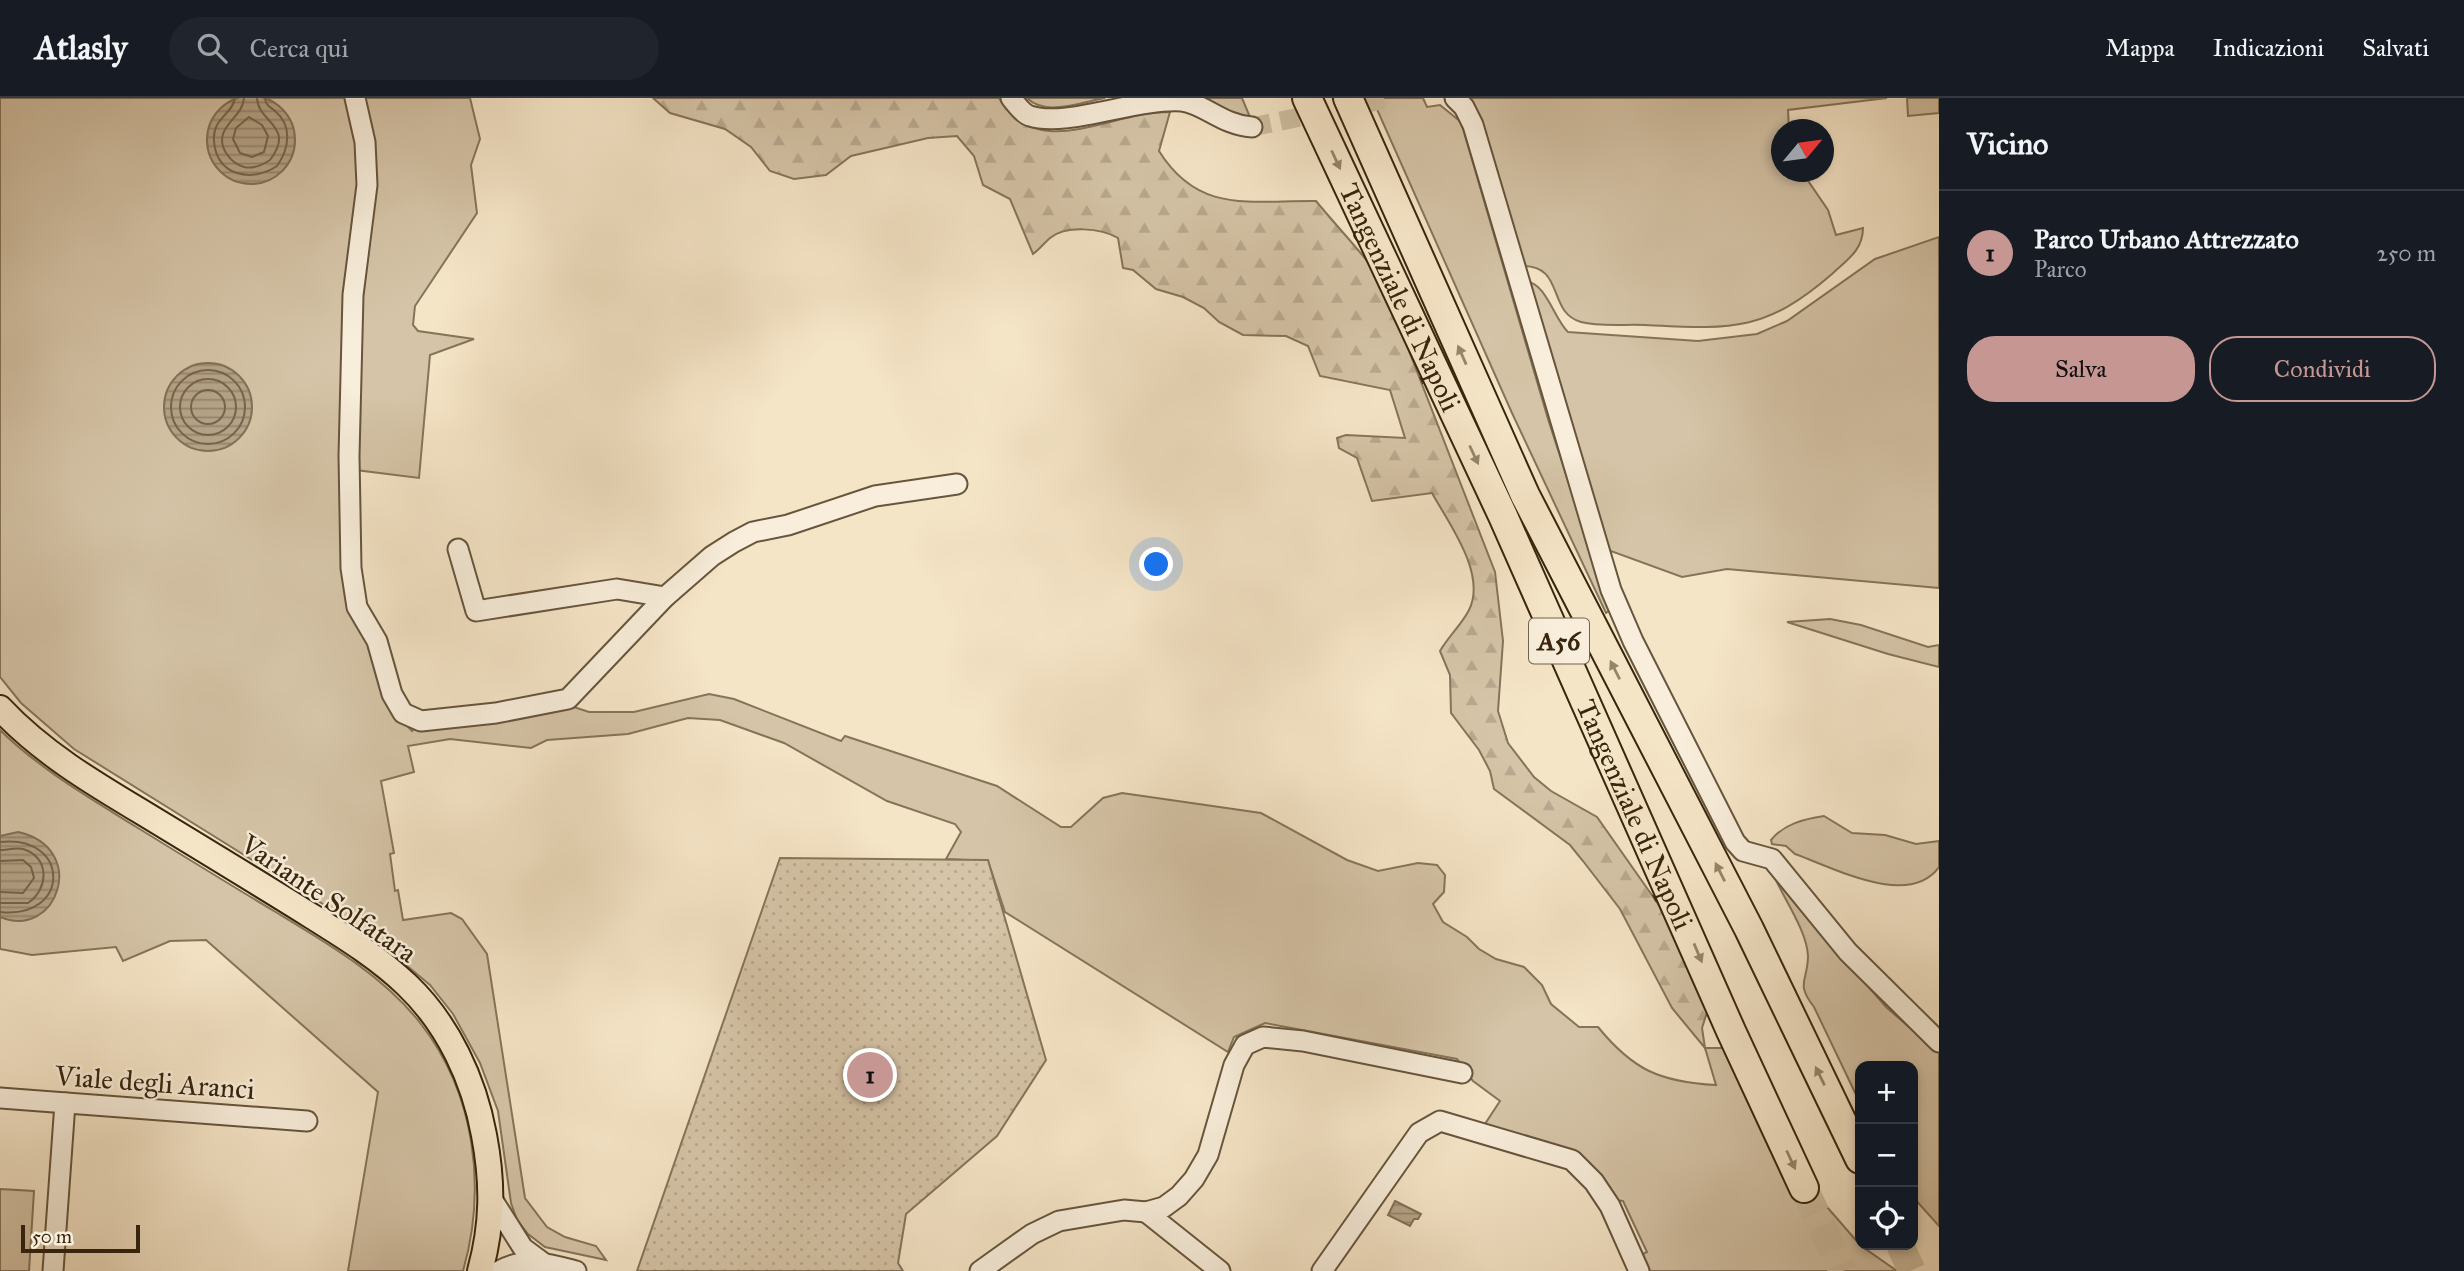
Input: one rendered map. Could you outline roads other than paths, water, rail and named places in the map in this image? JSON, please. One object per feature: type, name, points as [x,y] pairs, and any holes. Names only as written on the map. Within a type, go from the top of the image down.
[{"type":"highway","name":"Tangenziale di Napoli","points":[[1307,98],[1509,528],[1731,1031],[1804,1188]]},
{"type":"highway","name":"Tangenziale di Napoli","points":[[1348,98],[1525,495],[1749,929],[1855,1149]]},
{"type":"main road","name":"Variante Solfatara","points":[[0,708],[24,733],[83,777],[336,931],[408,986],[451,1042],[467,1076],[481,1117],[492,1199],[488,1259]]},
{"type":"street","points":[[355,98],[365,142],[367,185],[353,295],[349,456],[351,568],[358,607],[377,641],[392,694],[404,713],[421,721],[496,713],[568,699],[665,597],[712,556],[753,531],[788,525],[875,496],[957,484]]},
{"type":"street","points":[[1011,98],[1028,116],[1053,119],[1145,101],[1184,101],[1236,126],[1252,127]]},
{"type":"street","points":[[1455,98],[1464,107],[1473,125],[1611,590],[1633,641],[1735,842],[1743,851],[1772,859],[1848,952],[1939,1042]]},
{"type":"street","points":[[458,549],[476,611],[617,589],[665,597]]},
{"type":"street","points":[[980,1271],[1032,1234],[1059,1221],[1124,1210],[1146,1212],[1164,1207],[1194,1180],[1208,1155],[1234,1065],[1245,1045],[1263,1037],[1303,1041],[1461,1073]]},
{"type":"street","name":"Viale degli Aranci","points":[[0,1098],[307,1121]]},
{"type":"street","points":[[53,1271],[65,1103]]},
{"type":"street","points":[[1322,1271],[1419,1133],[1440,1121],[1572,1160],[1594,1182],[1610,1206],[1639,1271]]},
{"type":"street","points":[[492,1199],[522,1255]]},
{"type":"street","points":[[1146,1212],[1220,1271]]},
{"type":"street","points":[[488,1259],[522,1255],[576,1271]]},
{"type":"water","points":[[251,96],[268,99],[282,109],[292,123],[295,140],[292,157],[282,171],[268,181],[251,184],[234,181],[220,171],[210,157],[207,140],[210,123],[220,109],[234,99]]},
{"type":"water","points":[[208,363],[225,367],[239,376],[248,390],[252,407],[248,424],[239,438],[225,447],[208,451],[191,447],[177,438],[168,424],[164,407],[168,390],[177,376],[191,367]]},
{"type":"water","points":[[18,832],[40,841],[54,855],[59,872],[57,890],[50,905],[37,916],[20,921],[0,917],[0,836]]},
{"type":"water","points":[[1395,1201],[1421,1214],[1418,1219],[1414,1219],[1410,1226],[1388,1215]]},
{"type":"tunnel","points":[[1252,127],[1391,98]]},
{"type":"tunnel","points":[[1804,1188],[1843,1271]]},
{"type":"tunnel","points":[[1902,1250],[1912,1271]]},
{"type":"place","name":"Parco Urbano Attrezzato","points":[[870,1075]]}]
